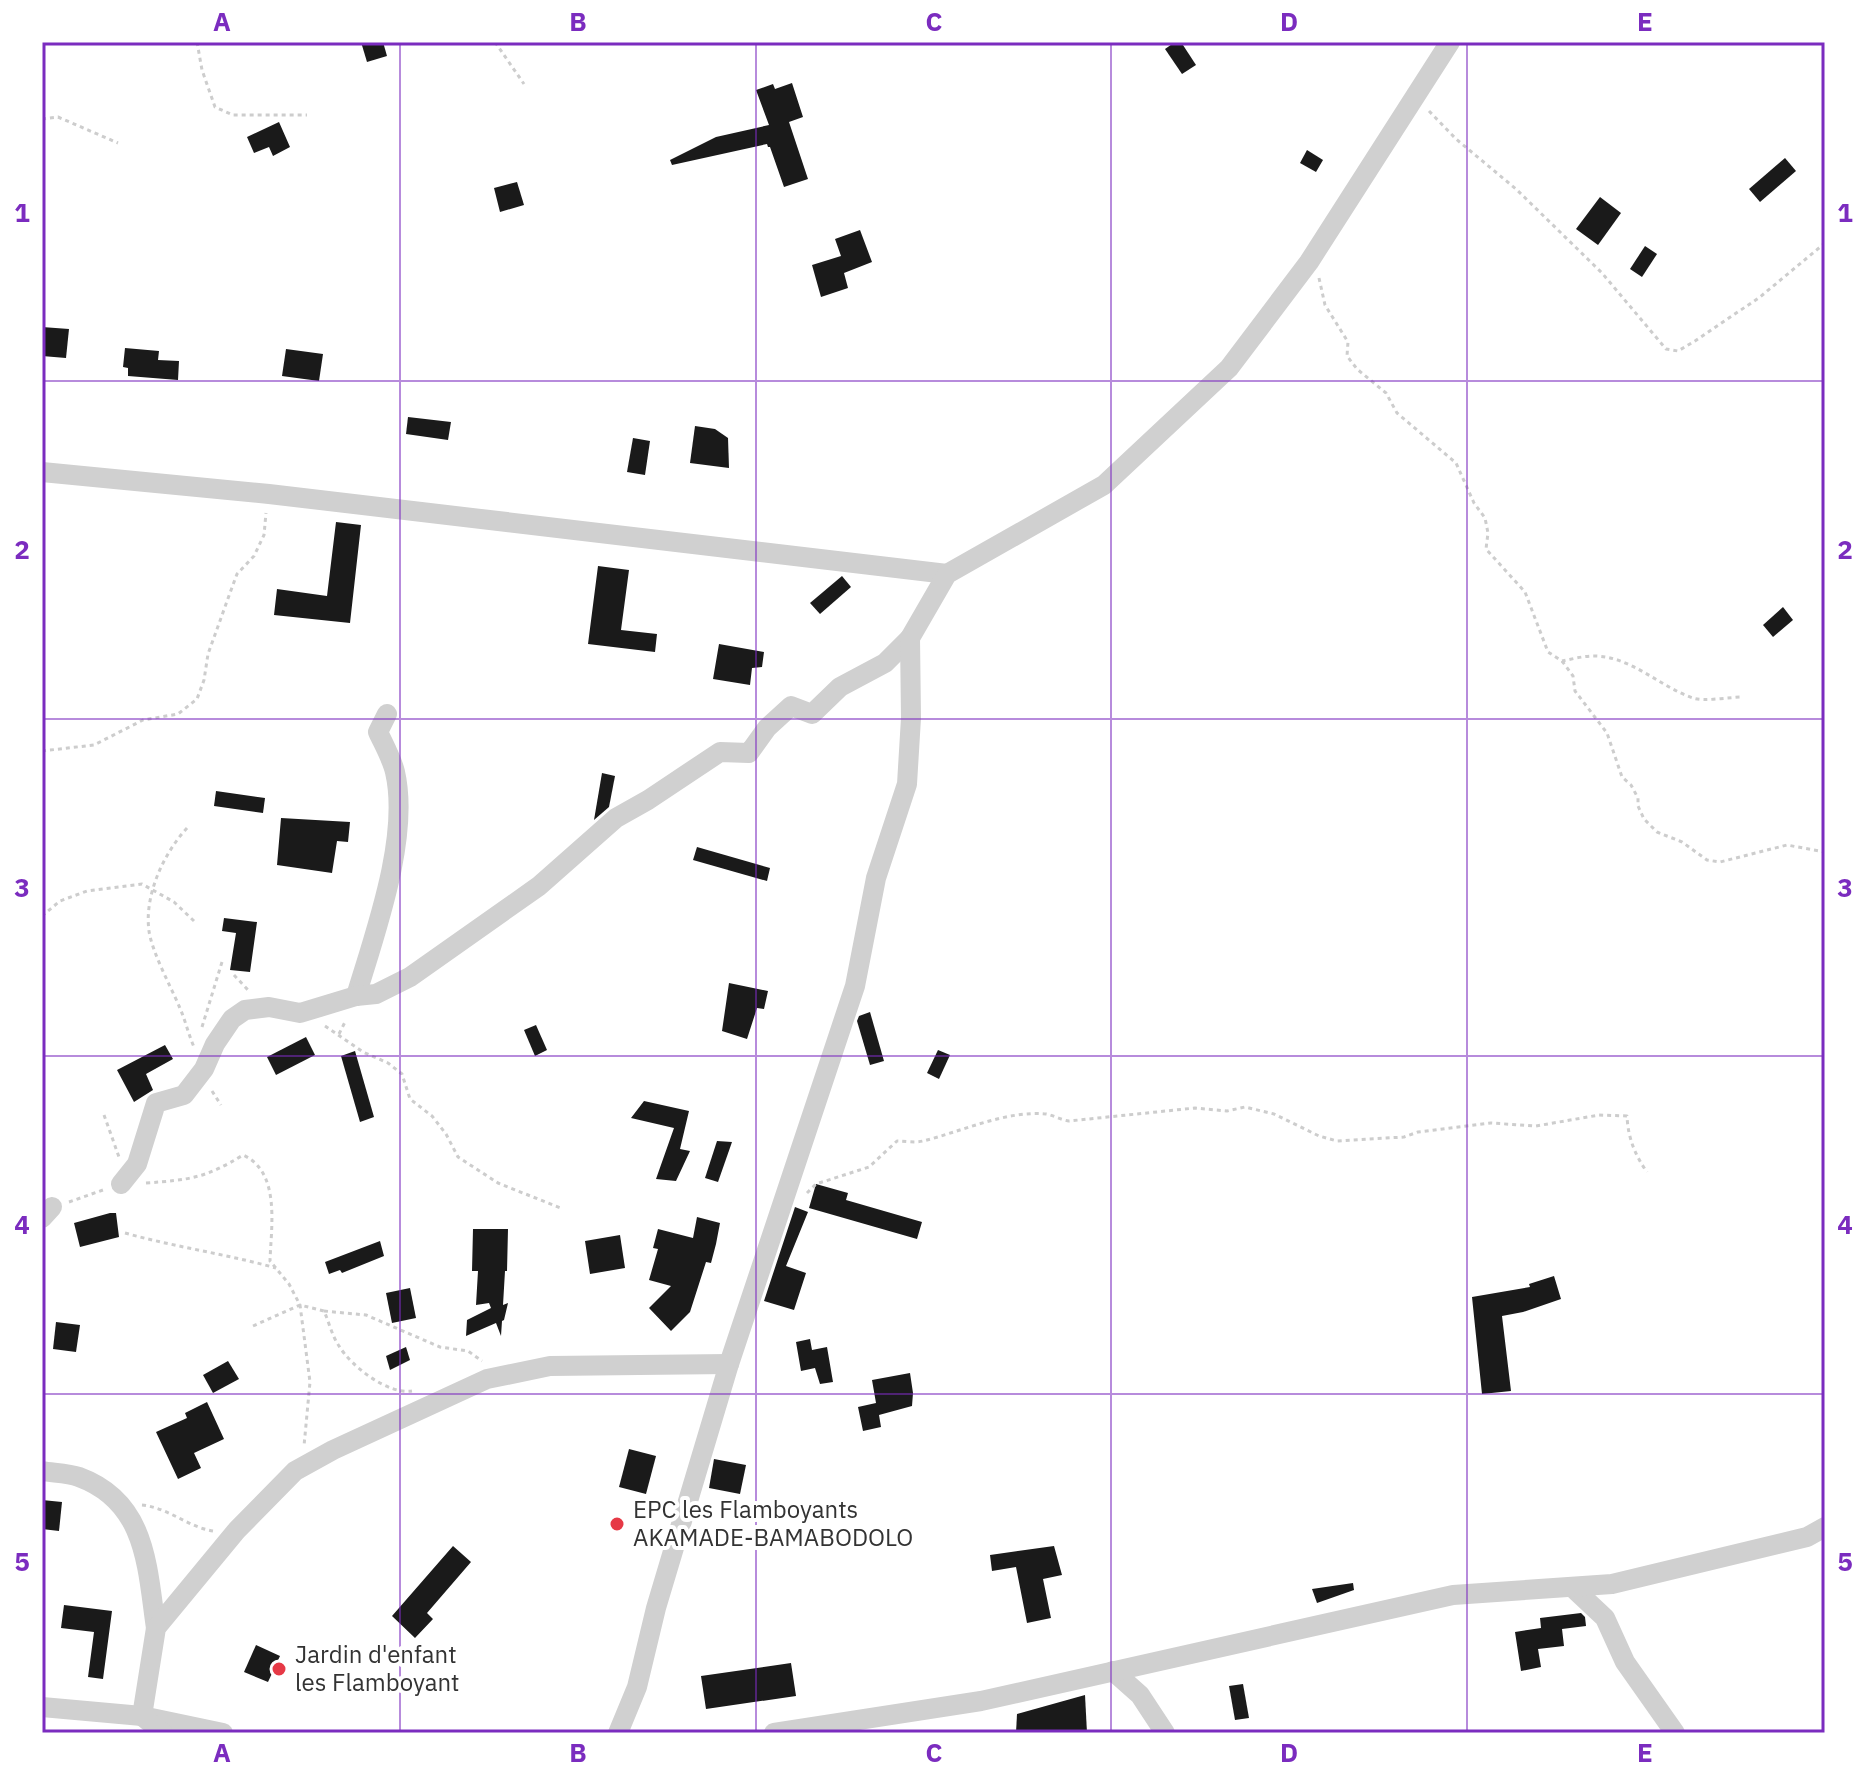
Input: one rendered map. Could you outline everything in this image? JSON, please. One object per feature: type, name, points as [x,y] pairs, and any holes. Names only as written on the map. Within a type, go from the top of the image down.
[{"type":"street","points":[[125,1179],[137,1164],[156,1103],[184,1095],[204,1069],[215,1044],[232,1019],[245,1010],[269,1007],[300,1013],[356,996],[376,994],[410,977],[539,886],[616,818],[720,752],[749,753],[767,728],[791,706],[812,714],[840,687],[885,663],[910,638],[947,574],[1104,485],[1229,368],[1309,262],[1450,42]]},
{"type":"street","points":[[42,472],[269,494],[947,574]]},
{"type":"street","points":[[618,1733],[637,1687],[656,1608],[729,1364],[855,986],[876,878],[907,784],[911,718],[910,638]]},
{"type":"street","points":[[356,996],[391,878],[397,823],[395,772],[378,732],[387,714]]},
{"type":"street","points":[[156,1628],[237,1530],[295,1471],[477,1383],[550,1366],[729,1364]]},
{"type":"street","points":[[42,1471],[78,1476],[119,1502],[139,1532],[156,1628],[142,1716]]},
{"type":"street","points":[[774,1733],[981,1701],[1453,1595],[1612,1584],[1807,1537],[1825,1527]]},
{"type":"street","points":[[1572,1587],[1605,1618],[1625,1662],[1675,1733]]},
{"type":"street","points":[[1113,1671],[1140,1695],[1165,1733]]},
{"type":"street","points":[[42,1707],[142,1716],[223,1733]]},
{"type":"street","points":[[142,1716],[163,1733]]},
{"type":"path","points":[[197,42],[202,70],[215,107],[233,115],[307,115]]},
{"type":"path","points":[[495,42],[524,84]]},
{"type":"path","points":[[1410,107],[1427,109],[1456,139],[1516,189],[1602,273],[1666,349],[1678,351],[1695,341],[1760,297],[1825,243]]},
{"type":"path","points":[[42,119],[58,117],[118,143]]},
{"type":"path","points":[[1309,262],[1317,268],[1325,305],[1348,342],[1347,356],[1352,363],[1386,393],[1397,413],[1456,463],[1474,503],[1485,518],[1488,533],[1486,549],[1525,592],[1548,652],[1562,661],[1573,676],[1575,691],[1607,733],[1622,777],[1638,798],[1644,819],[1657,832],[1682,842],[1707,860],[1720,862],[1787,845],[1825,852]]},
{"type":"path","points":[[42,751],[94,745],[143,720],[178,714],[197,699],[208,654],[237,574],[254,556],[264,535],[269,494]]},
{"type":"path","points":[[1562,661],[1595,656],[1614,660],[1697,700],[1743,697]]},
{"type":"path","points":[[187,828],[173,844],[153,891],[149,907],[149,934],[195,1048],[222,962]]},
{"type":"path","points":[[42,916],[60,901],[87,891],[142,884],[174,902],[194,921]]},
{"type":"path","points":[[300,1013],[402,1074],[410,1099],[432,1116],[458,1157],[498,1183],[563,1209]]},
{"type":"path","points":[[204,1069],[221,1105]]},
{"type":"path","points":[[806,1194],[816,1184],[869,1167],[897,1141],[922,1141],[1019,1116],[1049,1114],[1069,1121],[1195,1108],[1227,1111],[1245,1107],[1260,1110],[1337,1141],[1404,1137],[1418,1132],[1491,1123],[1536,1126],[1599,1115],[1627,1116],[1629,1141],[1647,1172]]},
{"type":"path","points":[[104,1115],[125,1179]]},
{"type":"path","points":[[47,1213],[125,1179],[190,1180],[224,1167],[243,1155],[257,1161],[269,1186],[270,1261],[289,1284],[300,1305],[310,1382],[304,1445],[295,1471]]},
{"type":"path","points":[[125,1233],[166,1245],[220,1253],[276,1268]]},
{"type":"path","points":[[253,1326],[300,1305],[366,1315],[440,1347],[468,1351],[505,1375]]},
{"type":"path","points":[[324,1311],[339,1347],[372,1380],[403,1393],[417,1391]]},
{"type":"path","points":[[119,1502],[163,1509],[205,1530],[237,1530]]},
{"type":"building","points":[[361,42],[383,42],[387,56],[367,62]]},
{"type":"building","points":[[1175,42],[1181,42],[1196,65],[1182,74],[1165,49]]},
{"type":"building","points":[[792,83],[803,117],[789,122],[808,179],[784,187],[767,144],[672,165],[670,160],[716,137],[769,125],[756,90],[773,84],[775,89]]},
{"type":"building","points":[[279,122],[290,147],[273,156],[269,147],[254,153],[247,137]]},
{"type":"building","points":[[1307,150],[1323,160],[1316,172],[1300,163]]},
{"type":"building","points":[[1785,158],[1796,171],[1760,202],[1749,189]]},
{"type":"building","points":[[517,182],[524,205],[500,212],[494,188]]},
{"type":"building","points":[[1600,197],[1621,213],[1598,245],[1576,229]]},
{"type":"building","points":[[860,230],[872,262],[844,273],[848,288],[821,297],[812,265],[841,256],[835,239]]},
{"type":"building","points":[[1645,246],[1657,254],[1642,277],[1630,269]]},
{"type":"building","points":[[42,327],[69,329],[66,358],[42,356]]},
{"type":"building","points":[[125,348],[159,351],[158,360],[179,361],[178,380],[128,376],[128,368],[123,367]]},
{"type":"building","points":[[286,349],[323,354],[319,381],[282,376]]},
{"type":"building","points":[[408,417],[451,422],[448,440],[406,434]]},
{"type":"building","points":[[695,426],[715,429],[728,438],[729,468],[690,463]]},
{"type":"building","points":[[633,438],[650,441],[645,475],[627,472]]},
{"type":"building","points":[[336,522],[361,525],[350,623],[274,615],[277,589],[327,596]]},
{"type":"building","points":[[598,566],[629,570],[621,630],[657,634],[655,652],[588,644]]},
{"type":"building","points":[[842,576],[851,587],[820,614],[810,603]]},
{"type":"building","points":[[1783,607],[1793,620],[1773,637],[1763,625]]},
{"type":"building","points":[[719,644],[764,652],[762,667],[752,668],[750,685],[713,679]]},
{"type":"building","points":[[602,773],[615,776],[609,807],[594,820]]},
{"type":"building","points":[[216,791],[265,798],[263,813],[214,806]]},
{"type":"building","points":[[281,818],[350,822],[348,842],[337,841],[332,873],[277,865]]},
{"type":"building","points":[[697,847],[770,868],[767,881],[693,860]]},
{"type":"building","points":[[224,918],[257,922],[250,972],[230,970],[236,933],[222,931]]},
{"type":"building","points":[[729,983],[768,991],[764,1009],[757,1008],[747,1039],[722,1031]]},
{"type":"building","points":[[870,1012],[884,1061],[870,1065],[857,1021],[859,1016]]},
{"type":"building","points":[[536,1025],[547,1050],[535,1056],[524,1030]]},
{"type":"building","points":[[306,1037],[315,1055],[276,1075],[267,1057]]},
{"type":"building","points":[[165,1045],[173,1059],[146,1074],[153,1090],[134,1102],[117,1070]]},
{"type":"building","points":[[938,1050],[950,1055],[939,1079],[927,1073]]},
{"type":"building","points":[[355,1051],[374,1117],[360,1122],[341,1056]]},
{"type":"building","points":[[644,1101],[689,1111],[680,1149],[690,1151],[676,1181],[656,1179],[674,1128],[631,1118]]},
{"type":"building","points":[[717,1141],[732,1142],[718,1182],[705,1178]]},
{"type":"building","points":[[816,1184],[848,1193],[846,1200],[922,1222],[917,1239],[809,1208]]},
{"type":"building","points":[[795,1207],[808,1212],[786,1266],[806,1273],[794,1310],[764,1301]]},
{"type":"building","points":[[116,1213],[119,1237],[80,1247],[74,1223]]},
{"type":"building","points":[[697,1217],[720,1223],[716,1244],[711,1263],[706,1262],[690,1312],[671,1331],[649,1308],[671,1286],[649,1280],[658,1249],[653,1248],[658,1229],[693,1238]]},
{"type":"building","points":[[473,1229],[508,1229],[503,1305],[508,1303],[501,1336],[496,1323],[466,1336],[467,1320],[491,1308],[489,1303],[476,1305],[478,1271],[472,1271]]},
{"type":"building","points":[[620,1235],[625,1268],[590,1274],[585,1241]]},
{"type":"building","points":[[380,1241],[384,1256],[342,1273],[340,1270],[329,1274],[325,1262]]},
{"type":"building","points":[[1554,1276],[1561,1299],[1502,1316],[1511,1391],[1482,1394],[1472,1297],[1530,1287],[1529,1284]]},
{"type":"building","points":[[410,1288],[416,1318],[392,1323],[386,1293]]},
{"type":"building","points":[[56,1322],[80,1325],[76,1352],[53,1349]]},
{"type":"building","points":[[810,1339],[812,1350],[827,1347],[833,1382],[820,1384],[815,1368],[801,1371],[796,1342]]},
{"type":"building","points":[[406,1347],[410,1360],[390,1370],[386,1356]]},
{"type":"building","points":[[228,1361],[239,1379],[213,1393],[203,1375]]},
{"type":"building","points":[[910,1373],[912,1406],[879,1415],[881,1427],[863,1431],[858,1407],[876,1403],[872,1380]]},
{"type":"building","points":[[207,1402],[224,1439],[194,1453],[201,1468],[178,1479],[156,1432],[187,1418],[185,1413]]},
{"type":"building","points":[[629,1449],[656,1456],[646,1494],[619,1487]]},
{"type":"building","points":[[714,1459],[746,1465],[740,1494],[709,1488]]},
{"type":"building","points":[[42,1500],[62,1502],[59,1531],[42,1529]]},
{"type":"building","points":[[453,1546],[471,1562],[427,1613],[433,1619],[415,1638],[392,1616]]},
{"type":"building","points":[[1054,1546],[1062,1575],[1043,1579],[1051,1618],[1027,1623],[1016,1567],[992,1571],[990,1555]]},
{"type":"building","points":[[1353,1583],[1354,1590],[1317,1603],[1312,1589]]},
{"type":"building","points":[[64,1605],[112,1611],[103,1679],[88,1677],[94,1632],[61,1628]]},
{"type":"building","points":[[1581,1613],[1586,1626],[1562,1629],[1564,1646],[1538,1649],[1541,1667],[1521,1671],[1515,1632],[1541,1628],[1540,1618]]},
{"type":"building","points":[[256,1645],[280,1656],[268,1682],[244,1672]]},
{"type":"building","points":[[791,1663],[796,1696],[706,1709],[701,1676]]},
{"type":"building","points":[[1243,1684],[1249,1718],[1235,1720],[1229,1686]]},
{"type":"building","points":[[1085,1695],[1087,1733],[1016,1733],[1017,1714]]},
{"type":"place","name":"EPC les Flamboyants AKAMADE-BAMABODOLO","points":[[617,1524]]},
{"type":"place","name":"Jardin d'enfant les Flamboyant","points":[[279,1669]]}]
